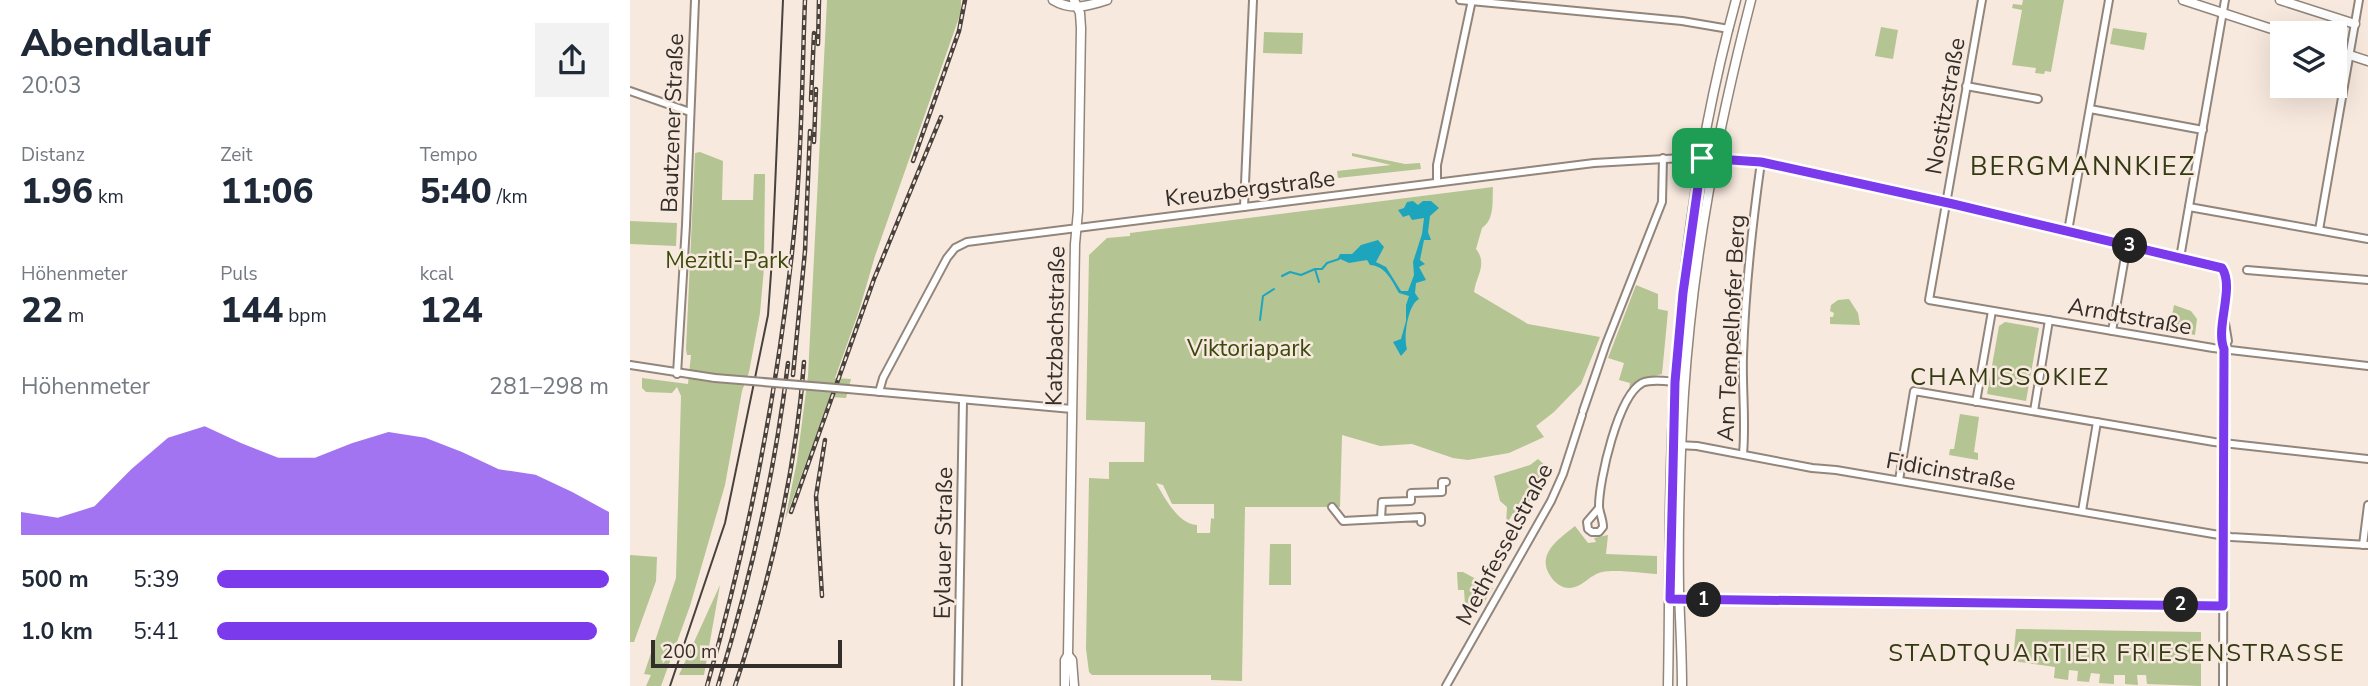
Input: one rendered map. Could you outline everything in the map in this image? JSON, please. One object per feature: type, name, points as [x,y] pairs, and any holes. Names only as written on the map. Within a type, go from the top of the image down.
[{"type":"main road","points":[[1053,0],[1076,3],[1107,0]]},
{"type":"main road","points":[[1668,686],[1672,445],[1683,293],[1702,158],[1736,0]]},
{"type":"main road","points":[[1682,686],[1682,445],[1692,307],[1701,230],[1714,158],[1751,0]]},
{"type":"main road","points":[[2183,0],[2270,28]]},
{"type":"main road","points":[[2280,0],[2355,24]]},
{"type":"main road","name":"Katzbachstraße","points":[[1074,686],[1072,660],[1069,655],[1081,29],[1076,3]]},
{"type":"main road","points":[[2347,54],[2368,61]]},
{"type":"main road","points":[[1670,599],[1680,600]]},
{"type":"main road","name":"Katzbachstraße","points":[[1065,686],[1065,660],[1069,655]]},
{"type":"street","name":"Bautzener Straße","points":[[677,374],[695,0]]},
{"type":"street","points":[[1244,207],[1253,0]]},
{"type":"street","points":[[1460,0],[1669,20],[1729,29]]},
{"type":"street","name":"Nostitzstraße","points":[[1929,300],[1982,0]]},
{"type":"street","points":[[2068,231],[2109,0]]},
{"type":"street","points":[[2180,258],[2225,0]]},
{"type":"street","points":[[2319,230],[2359,0]]},
{"type":"street","points":[[1437,182],[1437,165],[1472,1]]},
{"type":"street","points":[[1966,86],[2038,99]]},
{"type":"street","points":[[630,91],[690,112]]},
{"type":"street","points":[[2090,109],[2203,130]]},
{"type":"street","name":"Kreuzbergstraße","points":[[879,392],[883,378],[947,258],[955,248],[972,241],[1594,163],[1663,158],[1761,162],[2219,267],[2226,276],[2221,337],[2224,349]]},
{"type":"street","name":"Methfesselstraße","points":[[1446,686],[1551,501],[1563,474],[1606,345],[1662,202],[1663,158]]},
{"type":"street","name":"Am Tempelhofer Berg","points":[[1743,454],[1746,295],[1761,162]]},
{"type":"street","points":[[2189,207],[2368,239]]},
{"type":"street","points":[[2112,331],[2127,245]]},
{"type":"street","points":[[2247,270],[2368,279]]},
{"type":"street","name":"Arndtstraße","points":[[1929,300],[2224,349],[2368,366]]},
{"type":"street","points":[[1976,402],[1992,310]]},
{"type":"street","points":[[2034,411],[2049,320]]},
{"type":"street","points":[[2222,686],[2224,349]]},
{"type":"street","points":[[630,365],[689,376],[1072,409]]},
{"type":"street","points":[[1599,508],[1608,446],[1633,392],[1645,382],[1675,382]]},
{"type":"street","points":[[1899,480],[1914,391],[2224,443],[2368,459]]},
{"type":"street","name":"Eylauer Straße","points":[[958,686],[963,400]]},
{"type":"street","points":[[2082,511],[2097,422]]},
{"type":"street","name":"Fidicinstraße","points":[[1672,445],[1743,454],[1812,468],[1899,480],[2223,536],[2366,545]]},
{"type":"street","points":[[1381,519],[1382,502],[1411,501],[1411,493],[1442,492],[1442,482],[1447,482]]},
{"type":"street","points":[[2366,545],[2368,505]]},
{"type":"street","points":[[1332,507],[1343,521],[1421,517],[1422,522]]},
{"type":"street","points":[[1680,600],[2223,606]]},
{"type":"green space","points":[[827,0],[961,0],[961,12],[835,378],[851,379],[846,398],[830,397],[785,520],[797,461],[808,376]]},
{"type":"green space","points":[[2023,0],[2064,0],[2051,72],[2035,73],[2036,68],[2012,65],[2022,10],[2012,8],[2013,4],[2022,5]]},
{"type":"green space","points":[[1881,27],[1898,30],[1893,59],[1875,56]]},
{"type":"green space","points":[[2113,28],[2147,33],[2144,50],[2110,44]]},
{"type":"green space","points":[[1264,32],[1303,33],[1302,54],[1263,53]]},
{"type":"green space","name":"Mezitli-Park","points":[[700,152],[723,161],[722,200],[753,200],[754,174],[765,174],[764,268],[760,313],[725,485],[690,606],[661,686],[646,686],[651,675],[644,674],[676,578],[681,396],[677,387],[672,393],[646,392],[642,388],[642,378],[688,384],[691,355],[687,355],[686,349],[695,153]]},
{"type":"green space","points":[[1352,153],[1405,164],[1420,163],[1421,169],[1338,178],[1337,171],[1391,165],[1352,156]]},
{"type":"green space","points":[[1703,173],[1678,438],[1678,390],[1684,307]]},
{"type":"green space","name":"Viktoriapark","points":[[1493,187],[1491,215],[1482,228],[1476,249],[1481,265],[1474,292],[1528,324],[1600,337],[1581,384],[1536,426],[1544,437],[1509,453],[1468,460],[1453,458],[1412,444],[1380,446],[1342,435],[1340,507],[1245,507],[1242,681],[1211,680],[1211,675],[1092,675],[1089,672],[1086,649],[1089,478],[1109,479],[1109,462],[1144,462],[1145,422],[1086,420],[1089,255],[1107,238],[1130,236],[1130,233]],"holes":[[[1156,483],[1163,485],[1172,504],[1214,504],[1210,533],[1197,533],[1197,525],[1190,524],[1178,515]]]},
{"type":"green space","points":[[630,221],[677,223],[676,246],[630,244]]},
{"type":"green space","points":[[1636,285],[1658,294],[1658,309],[1668,311],[1662,374],[1642,379],[1629,391],[1630,383],[1619,380],[1624,363],[1608,358]]},
{"type":"green space","points":[[1849,299],[1858,313],[1860,325],[1830,324],[1830,317],[1833,317],[1834,313],[1830,311],[1831,305],[1838,300]]},
{"type":"green space","points":[[2174,305],[2191,311],[2197,319],[2195,335],[2169,331]]},
{"type":"green space","points":[[2005,322],[2039,328],[2026,401],[1987,394],[1999,326]]},
{"type":"green space","points":[[1960,414],[1979,417],[1974,452],[1978,453],[1978,460],[1949,455],[1950,449],[1954,449]]},
{"type":"green space","points":[[1538,459],[1547,467],[1521,518],[1513,513],[1509,526],[1506,525],[1507,507],[1500,501],[1494,476],[1530,465]]},
{"type":"green space","points":[[1575,526],[1588,543],[1596,542],[1594,538],[1608,535],[1606,554],[1657,556],[1657,574],[1608,571],[1574,587],[1559,585],[1547,569],[1547,554],[1556,542]]},
{"type":"green space","points":[[1270,544],[1291,544],[1291,585],[1269,585]]},
{"type":"green space","points":[[630,555],[657,557],[656,581],[634,642],[630,642]]},
{"type":"green space","points":[[1457,572],[1463,572],[1493,588],[1483,604],[1465,605],[1464,590],[1458,590]]},
{"type":"green space","points":[[720,585],[704,675],[679,675]]},
{"type":"green space","points":[[2016,629],[2201,632],[2201,686],[2147,684],[2146,675],[2137,675],[2138,685],[2125,684],[2125,675],[2114,675],[2114,684],[2099,683],[2100,674],[2091,673],[2089,682],[2077,681],[2078,671],[2069,670],[2068,680],[2054,678],[2055,667],[2013,661]]},
{"type":"water","points":[[1413,201],[1418,205],[1423,201],[1431,201],[1439,208],[1430,216],[1428,232],[1431,240],[1424,240],[1420,260],[1425,264],[1419,267],[1426,280],[1416,283],[1415,293],[1419,299],[1409,314],[1407,349],[1401,356],[1393,342],[1401,339],[1409,296],[1399,293],[1384,271],[1370,265],[1367,260],[1349,263],[1338,258],[1340,254],[1352,254],[1361,245],[1378,240],[1384,247],[1376,262],[1386,267],[1401,291],[1408,291],[1414,275],[1413,262],[1424,218],[1412,220],[1409,215],[1403,217],[1398,210],[1404,208],[1407,202]]},
{"type":"waterway","points":[[1282,276],[1290,272],[1301,275],[1322,269],[1327,263],[1339,259]]},
{"type":"waterway","points":[[1315,269],[1319,282]]},
{"type":"waterway","points":[[1260,320],[1263,296],[1274,289]]},
{"type":"tram line","points":[[670,686],[725,523],[768,315],[783,0]]},
{"type":"railway","points":[[707,686],[750,514],[781,340],[797,195],[805,0]]},
{"type":"railway","points":[[818,44],[819,0]]},
{"type":"railway","points":[[913,161],[959,31],[965,0]]},
{"type":"railway","points":[[811,100],[814,33]]},
{"type":"railway","points":[[814,142],[816,89]]},
{"type":"railway","points":[[791,512],[874,279],[941,117]]},
{"type":"railway","points":[[793,375],[805,251],[810,131]]},
{"type":"railway","points":[[735,686],[780,526],[795,445],[804,362]]},
{"type":"railway","points":[[718,686],[741,607],[760,526],[788,363]]},
{"type":"railway","points":[[822,596],[816,496],[825,440]]},
{"type":"district","name":"BERGMANNKIEZ","points":[[2083,166]]},
{"type":"district","name":"CHAMISSOKIEZ","points":[[2010,377]]},
{"type":"district","name":"STADTQUARTIER FRIESENSTRASSE","points":[[2117,653]]},
{"type":"route","points":[[1702,158],[1761,162],[2222,268],[2226,276],[2221,337],[2224,349],[2223,606],[1670,599],[1671,456],[1675,382],[1689,240],[1702,158]]}]
